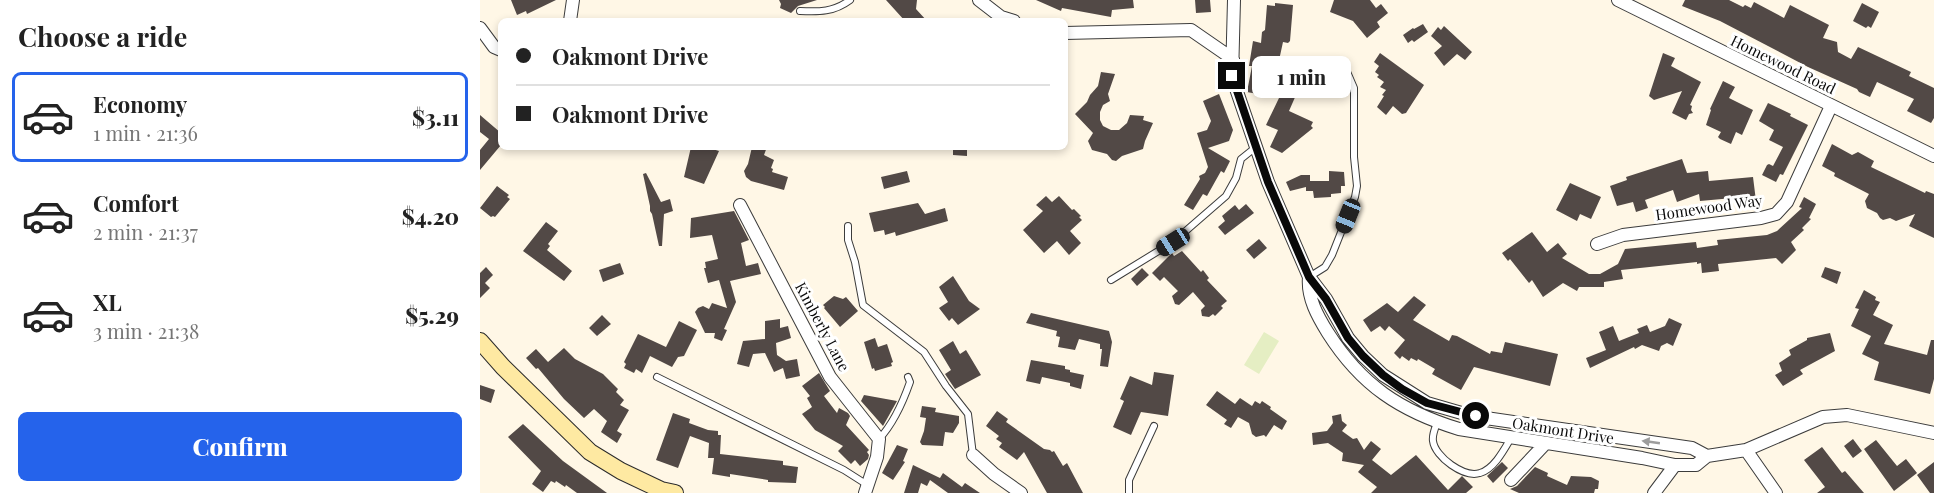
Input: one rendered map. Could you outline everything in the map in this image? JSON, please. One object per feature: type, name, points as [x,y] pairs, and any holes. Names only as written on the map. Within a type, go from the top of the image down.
[{"type":"street","points":[[570,18],[573,0]]},
{"type":"street","points":[[980,0],[1004,18]]},
{"type":"street","name":"Oakmont Drive","points":[[1234,0],[1232,76],[1268,182],[1309,277],[1326,299],[1348,338],[1362,355],[1383,375],[1427,403],[1476,416],[1692,448],[1707,456]]},
{"type":"street","name":"Homewood Road","points":[[1618,0],[1934,156]]},
{"type":"street","points":[[480,28],[494,47],[498,49]]},
{"type":"street","points":[[1068,33],[1191,30],[1233,59]]},
{"type":"street","name":"Homewood Way","points":[[1597,243],[1623,235],[1761,218],[1776,214],[1787,202],[1831,106]]},
{"type":"street","name":"Kimberly Lane","points":[[740,205],[830,377],[879,439]]},
{"type":"street","name":"Oakmont Drive","points":[[1309,277],[1316,314],[1341,354],[1351,364],[1383,394],[1420,416],[1472,432],[1675,465],[1696,465],[1707,456],[1746,450],[1823,417],[1847,415],[1934,433]]},
{"type":"street","points":[[480,341],[503,367],[590,452],[621,471],[661,490],[675,493]]},
{"type":"street","points":[[866,489],[877,457],[879,439]]},
{"type":"street","points":[[1511,480],[1545,444]]},
{"type":"street","points":[[1746,450],[1776,493]]},
{"type":"street","points":[[973,455],[994,474],[1021,493]]},
{"type":"street","points":[[1654,493],[1675,465]]},
{"type":"lane","points":[[800,11],[821,12],[835,9],[850,0]]},
{"type":"lane","points":[[1309,277],[1325,267],[1332,255],[1356,197],[1358,186],[1354,157],[1354,88],[1346,67]]},
{"type":"lane","points":[[1111,280],[1173,242],[1226,196],[1236,178],[1241,159],[1256,147]]},
{"type":"lane","points":[[848,226],[848,240],[855,262],[863,305],[924,352],[968,414],[973,455]]},
{"type":"lane","points":[[1351,364],[1362,355]]},
{"type":"lane","points":[[879,439],[889,428],[898,410],[910,382],[908,376]]},
{"type":"lane","points":[[657,377],[844,470],[866,489]]},
{"type":"lane","points":[[1420,416],[1427,403]]},
{"type":"lane","points":[[1472,432],[1476,416]]},
{"type":"lane","points":[[1437,423],[1432,439],[1435,449],[1458,470],[1465,472],[1477,474],[1488,469],[1502,454],[1511,438]]},
{"type":"lane","points":[[1129,493],[1129,480],[1154,426]]},
{"type":"lane","points":[[1545,444],[1546,426]]},
{"type":"green space","points":[[1264,332],[1279,341],[1259,374],[1244,365]]},
{"type":"building","points":[[511,0],[556,0],[527,14],[526,11],[517,15]]},
{"type":"building","points":[[779,0],[817,0],[798,6],[791,13],[780,8]]},
{"type":"building","points":[[886,0],[917,0],[916,9],[924,18],[902,18]]},
{"type":"building","points":[[1036,0],[1133,0],[1134,8],[1112,10],[1111,17],[1062,8],[1061,11]]},
{"type":"building","points":[[1195,0],[1210,0],[1211,12],[1196,13]]},
{"type":"building","points":[[1334,0],[1370,0],[1376,8],[1381,4],[1388,13],[1377,22],[1380,27],[1367,38],[1353,21],[1330,12]]},
{"type":"building","points":[[1685,0],[1729,0],[1751,8],[1754,2],[1784,18],[1790,5],[1829,25],[1823,38],[1837,42],[1838,52],[1851,59],[1858,47],[1911,72],[1909,76],[1934,88],[1934,118],[1931,123],[1907,111],[1914,99],[1877,82],[1870,97],[1859,92],[1720,21],[1682,6]]},
{"type":"building","points":[[1275,3],[1293,5],[1290,41],[1283,42],[1278,65],[1274,64],[1270,82],[1296,95],[1289,111],[1313,122],[1311,126],[1313,128],[1282,153],[1270,147],[1278,130],[1266,125],[1279,98],[1247,92],[1252,66],[1249,66],[1253,41],[1261,43],[1262,32],[1265,30],[1267,5],[1275,6]]},
{"type":"building","points":[[1862,3],[1879,12],[1871,28],[1868,26],[1866,28],[1853,21]]},
{"type":"building","points":[[1423,24],[1428,32],[1414,42],[1412,40],[1408,43],[1403,35]]},
{"type":"building","points":[[1444,26],[1472,52],[1465,60],[1457,54],[1444,66],[1434,53],[1442,46],[1431,36],[1438,27],[1441,30]]},
{"type":"building","points":[[1380,53],[1424,85],[1406,113],[1402,114],[1393,106],[1386,115],[1377,107],[1386,90],[1380,87],[1384,82],[1377,77],[1379,75],[1375,72],[1379,66],[1374,62]]},
{"type":"building","points":[[1663,53],[1675,58],[1671,66],[1701,82],[1690,105],[1693,113],[1689,114],[1686,120],[1672,113],[1682,91],[1654,100],[1649,96]]},
{"type":"building","points":[[1101,72],[1115,74],[1108,94],[1110,101],[1103,105],[1100,112],[1103,126],[1111,130],[1119,130],[1127,123],[1130,115],[1144,116],[1143,120],[1153,123],[1143,149],[1122,156],[1116,161],[1107,154],[1092,150],[1088,141],[1093,133],[1075,114],[1098,86]]},
{"type":"building","points":[[1723,81],[1735,87],[1729,98],[1753,110],[1742,135],[1736,132],[1731,144],[1718,137],[1721,132],[1706,125],[1710,109]]},
{"type":"building","points":[[1219,94],[1233,130],[1229,141],[1208,148],[1230,161],[1224,173],[1221,171],[1207,196],[1203,194],[1193,210],[1184,205],[1200,179],[1199,176],[1205,173],[1208,167],[1197,133],[1207,130],[1211,121],[1203,101]]},
{"type":"building","points":[[1768,103],[1808,125],[1783,175],[1780,174],[1776,182],[1762,175],[1767,165],[1773,166],[1783,147],[1769,140],[1774,130],[1759,121]]},
{"type":"building","points":[[480,115],[498,130],[498,149],[480,170],[480,150],[489,139],[480,132]]},
{"type":"building","points":[[1832,144],[1852,155],[1858,152],[1874,161],[1871,167],[1925,193],[1926,191],[1934,194],[1934,238],[1909,226],[1915,214],[1896,221],[1890,218],[1883,220],[1877,213],[1867,208],[1865,201],[1869,194],[1834,176],[1835,173],[1822,166]]},
{"type":"building","points":[[690,150],[719,151],[704,184],[684,177]]},
{"type":"building","points":[[751,150],[766,150],[764,155],[774,160],[772,172],[788,177],[784,190],[751,181],[746,177],[744,171]]},
{"type":"building","points":[[953,150],[967,150],[967,156],[953,155]]},
{"type":"building","points":[[1682,159],[1687,173],[1708,171],[1709,181],[1753,177],[1756,201],[1738,203],[1733,201],[1733,198],[1700,201],[1699,194],[1677,202],[1673,190],[1645,200],[1648,208],[1636,212],[1633,202],[1617,206],[1610,186],[1627,180],[1626,177]]},
{"type":"building","points":[[907,171],[910,182],[884,189],[881,177]]},
{"type":"building","points":[[1329,171],[1344,172],[1345,186],[1341,186],[1341,193],[1331,194],[1331,197],[1314,198],[1313,191],[1306,191],[1306,187],[1290,191],[1286,182],[1301,175],[1310,175],[1310,181],[1329,181]]},
{"type":"building","points":[[646,173],[661,202],[670,199],[673,211],[664,214],[662,246],[659,246],[650,211],[643,174]]},
{"type":"building","points":[[1570,183],[1601,197],[1591,219],[1580,214],[1577,221],[1556,210]]},
{"type":"building","points":[[497,186],[509,195],[507,197],[510,199],[495,217],[491,217],[480,208]]},
{"type":"building","points":[[1046,196],[1052,202],[1059,196],[1081,216],[1079,217],[1082,220],[1070,231],[1081,243],[1069,255],[1057,241],[1044,253],[1023,230],[1043,211],[1036,205]]},
{"type":"building","points":[[1804,197],[1816,204],[1809,218],[1811,219],[1802,228],[1804,230],[1791,242],[1796,250],[1782,264],[1776,258],[1718,264],[1719,271],[1702,273],[1701,263],[1697,264],[1697,262],[1621,270],[1623,279],[1604,282],[1604,287],[1579,287],[1577,291],[1563,283],[1543,297],[1532,280],[1529,283],[1510,259],[1508,261],[1502,253],[1532,232],[1547,252],[1558,243],[1567,254],[1562,258],[1589,274],[1600,274],[1618,264],[1625,249],[1696,242],[1697,248],[1718,245],[1717,240],[1767,235],[1777,231],[1802,208],[1799,207]]},
{"type":"building","points":[[918,203],[925,214],[945,208],[948,221],[896,236],[895,232],[885,235],[884,230],[874,232],[869,213]]},
{"type":"building","points":[[1246,204],[1254,213],[1225,235],[1218,227],[1225,221],[1222,216],[1235,205],[1239,210]]},
{"type":"building","points":[[734,211],[749,240],[741,243],[746,266],[758,263],[761,274],[730,281],[736,302],[724,329],[727,330],[722,341],[714,338],[715,333],[705,333],[695,312],[703,306],[709,309],[712,303],[727,308],[719,280],[708,283],[704,268],[706,268],[705,262],[718,259],[712,235],[690,238],[691,218]]},
{"type":"building","points":[[546,222],[558,231],[548,244],[550,246],[547,250],[572,271],[564,281],[523,251]]},
{"type":"building","points":[[1259,239],[1267,248],[1254,259],[1246,250]]},
{"type":"building","points":[[1182,251],[1201,272],[1203,270],[1209,278],[1207,280],[1227,301],[1215,316],[1213,314],[1209,317],[1202,316],[1201,310],[1205,306],[1193,292],[1179,305],[1175,304],[1172,296],[1178,291],[1164,277],[1160,281],[1152,273],[1172,253],[1174,256]]},
{"type":"building","points":[[620,263],[624,274],[603,282],[599,270]]},
{"type":"building","points":[[486,267],[493,275],[485,283],[490,288],[480,298],[480,273]]},
{"type":"building","points":[[1825,267],[1841,272],[1837,284],[1821,277]]},
{"type":"building","points":[[1142,268],[1149,275],[1137,286],[1131,279]]},
{"type":"building","points":[[953,276],[969,301],[980,309],[958,325],[952,318],[949,321],[939,308],[948,302],[939,287]]},
{"type":"building","points":[[1864,290],[1880,302],[1873,315],[1893,325],[1884,344],[1927,355],[1931,340],[1934,340],[1934,379],[1930,394],[1874,380],[1879,362],[1862,354],[1871,336],[1851,326],[1859,309],[1855,308]]},
{"type":"building","points":[[834,296],[843,299],[846,297],[858,311],[840,327],[823,305]]},
{"type":"building","points":[[1414,296],[1426,305],[1413,320],[1449,341],[1452,335],[1457,336],[1490,354],[1491,351],[1502,353],[1505,342],[1558,354],[1550,386],[1474,367],[1461,390],[1432,374],[1435,369],[1418,359],[1417,361],[1411,358],[1409,361],[1402,356],[1400,359],[1394,353],[1405,340],[1389,326],[1385,331],[1380,326],[1371,332],[1363,320],[1387,303],[1398,312]]},
{"type":"building","points":[[1031,313],[1109,331],[1112,342],[1108,367],[1100,366],[1102,349],[1100,349],[1100,344],[1079,339],[1075,350],[1058,347],[1060,337],[1056,336],[1057,331],[1026,323]]},
{"type":"building","points":[[602,315],[611,324],[597,336],[589,328]]},
{"type":"building","points":[[1669,318],[1682,324],[1673,346],[1667,343],[1661,346],[1659,351],[1642,345],[1635,349],[1634,347],[1590,368],[1586,358],[1606,350],[1599,332],[1613,326],[1619,341],[1639,333],[1637,329],[1647,325],[1650,332],[1665,326]]},
{"type":"building","points":[[780,319],[780,328],[788,326],[791,338],[776,343],[777,355],[786,361],[797,359],[800,376],[786,379],[783,368],[774,372],[765,353],[753,354],[749,367],[737,364],[743,341],[765,339],[765,321]]},
{"type":"building","points":[[679,321],[697,330],[684,356],[678,357],[672,367],[650,356],[642,373],[636,369],[634,373],[624,368],[626,364],[624,362],[638,334],[666,347]]},
{"type":"building","points":[[1830,333],[1835,351],[1800,370],[1803,374],[1783,386],[1775,375],[1782,371],[1779,363],[1791,355],[1789,350],[1807,338]]},
{"type":"building","points":[[875,338],[878,347],[887,344],[893,362],[892,366],[875,371],[874,368],[872,369],[864,342]]},
{"type":"building","points":[[953,341],[960,354],[966,350],[981,375],[955,389],[945,374],[951,370],[939,350]]},
{"type":"building","points":[[564,348],[575,359],[603,374],[618,389],[616,392],[624,400],[620,405],[629,410],[617,431],[622,434],[617,443],[601,432],[607,421],[594,409],[584,418],[526,358],[536,349],[548,362]]},
{"type":"building","points":[[1031,360],[1065,366],[1065,369],[1070,372],[1084,375],[1081,389],[1070,386],[1070,383],[1042,377],[1040,384],[1026,381]]},
{"type":"building","points":[[1154,372],[1174,375],[1168,416],[1141,412],[1131,435],[1113,427],[1124,401],[1120,399],[1130,376],[1152,385]]},
{"type":"building","points":[[819,373],[830,391],[824,396],[837,413],[839,408],[848,413],[850,416],[846,425],[869,450],[868,459],[860,466],[855,460],[851,464],[838,451],[843,446],[815,430],[802,414],[812,407],[807,398],[810,396],[802,386]]},
{"type":"building","points":[[480,385],[495,390],[491,403],[480,399]]},
{"type":"building","points":[[1217,391],[1235,404],[1240,398],[1252,406],[1255,401],[1260,404],[1262,401],[1287,421],[1282,430],[1274,425],[1266,437],[1264,435],[1256,437],[1252,434],[1249,423],[1238,417],[1231,428],[1224,424],[1227,420],[1206,405]]},
{"type":"building","points":[[864,395],[897,401],[883,426],[861,401]]},
{"type":"building","points":[[922,406],[936,408],[935,412],[959,416],[959,423],[953,433],[945,432],[943,446],[922,445],[920,442],[926,418],[920,417]]},
{"type":"building","points":[[997,411],[1008,419],[1006,422],[1044,449],[1054,451],[1063,466],[1067,463],[1083,493],[1047,493],[1024,452],[1017,460],[999,447],[1002,443],[996,439],[999,436],[986,426]]},
{"type":"building","points":[[673,413],[690,419],[689,423],[718,431],[718,435],[721,435],[720,454],[783,461],[783,465],[798,467],[796,483],[768,482],[768,480],[730,474],[730,477],[712,474],[714,458],[708,458],[709,443],[690,436],[678,468],[656,460]]},
{"type":"building","points":[[1341,414],[1342,421],[1347,425],[1342,431],[1353,439],[1357,438],[1364,450],[1371,441],[1381,449],[1372,460],[1391,475],[1416,455],[1448,490],[1462,476],[1473,487],[1466,493],[1371,493],[1377,487],[1358,472],[1364,465],[1342,461],[1343,453],[1328,443],[1313,445],[1312,433],[1327,431],[1333,423],[1332,416]]},
{"type":"building","points":[[523,424],[563,461],[607,493],[577,493],[556,481],[555,483],[551,481],[543,492],[532,484],[541,471],[508,437]]},
{"type":"building","points":[[1853,439],[1862,451],[1853,458],[1844,446]]},
{"type":"building","points":[[1876,440],[1897,466],[1906,459],[1917,473],[1894,491],[1864,449]]},
{"type":"building","points":[[897,445],[908,449],[903,461],[905,462],[893,480],[882,473]]},
{"type":"building","points":[[1822,447],[1842,473],[1845,471],[1864,493],[1817,493],[1825,487],[1804,460]]},
{"type":"building","points":[[1502,462],[1508,468],[1493,483],[1487,476]]},
{"type":"building","points":[[1934,462],[1934,493],[1930,493],[1917,475]]},
{"type":"building","points":[[913,465],[940,478],[943,473],[962,487],[965,483],[980,493],[948,493],[930,480],[927,486],[921,483],[918,493],[904,493]]},
{"type":"building","points":[[1535,467],[1548,473],[1547,476],[1567,485],[1571,476],[1591,477],[1599,481],[1598,489],[1595,489],[1594,493],[1519,493],[1510,489],[1517,486]]},
{"type":"route","points":[[1232,76],[1268,182],[1309,277],[1326,299],[1348,338],[1383,375],[1402,389],[1427,403],[1476,416]]}]
